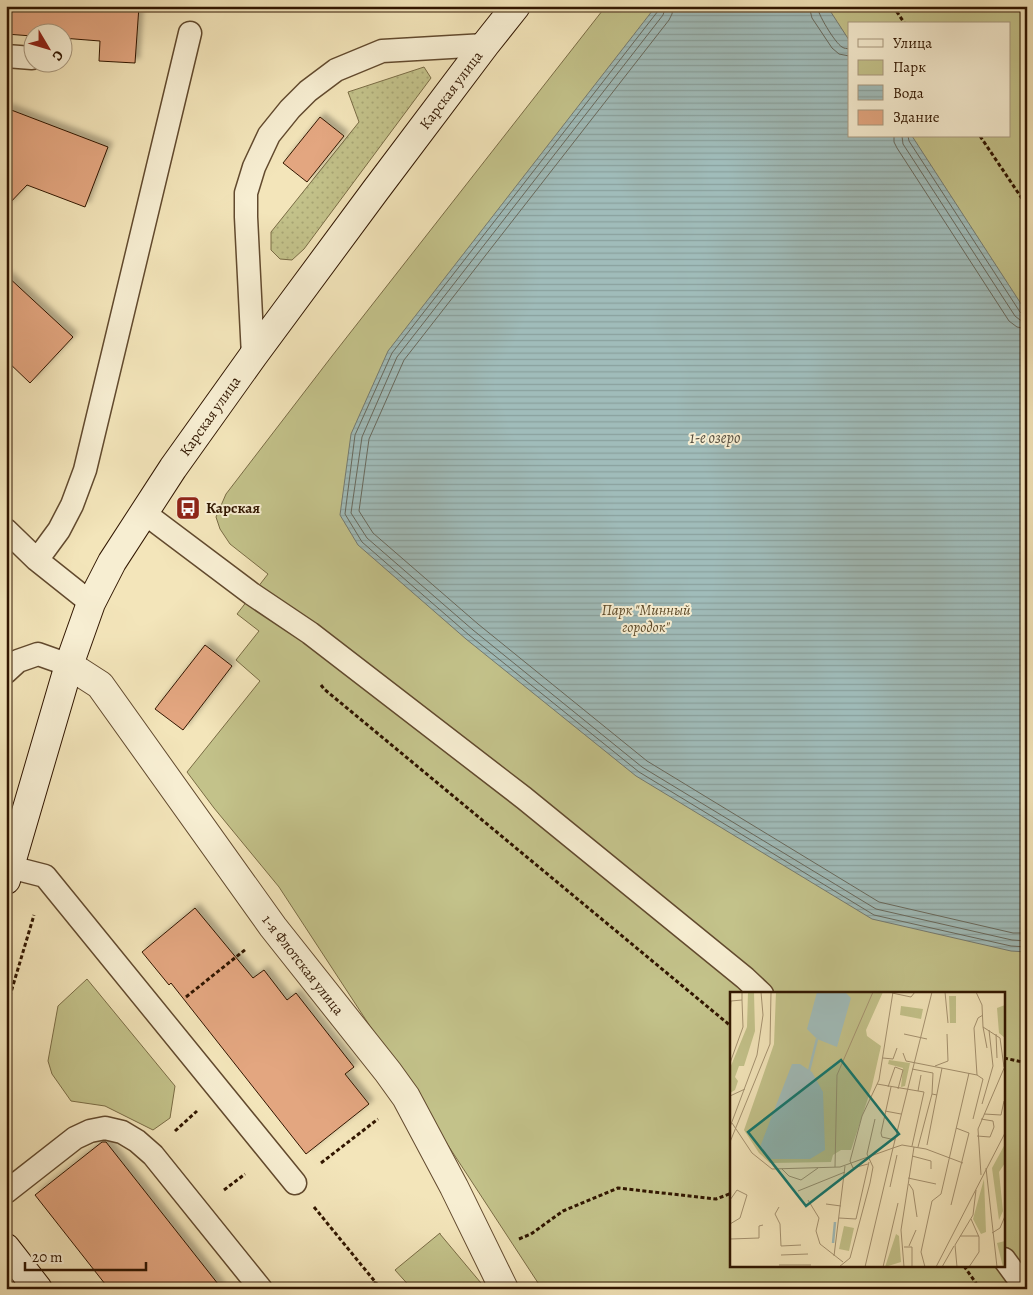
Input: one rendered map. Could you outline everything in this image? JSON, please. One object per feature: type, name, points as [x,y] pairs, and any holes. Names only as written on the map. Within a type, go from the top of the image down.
[{"type":"main road","name":"Карская улица","points":[[8,871],[69,665],[92,603],[112,562],[173,468],[253,356],[374,191],[516,6]]},
{"type":"main road","name":"1-я Флотская улица","points":[[69,665],[100,685],[273,927],[406,1097],[454,1187],[504,1289]]},
{"type":"main road","points":[[6,1248],[38,1289]]},
{"type":"lane","points":[[36,560],[59,530],[72,505],[85,470],[190,33]]},
{"type":"lane","points":[[253,356],[246,193],[254,166],[269,134],[308,91],[336,70],[382,51],[485,45]]},
{"type":"lane","points":[[6,56],[22,57]]},
{"type":"lane","points":[[143,512],[252,594],[310,634],[524,798],[760,992]]},
{"type":"lane","points":[[6,530],[36,560],[92,603]]},
{"type":"lane","points":[[6,672],[18,661],[38,654],[69,665]]},
{"type":"lane","points":[[8,871],[45,876],[295,1183]]},
{"type":"lane","points":[[6,1192],[75,1138],[90,1131],[105,1128],[122,1132],[137,1141],[152,1155],[261,1289]]},
{"type":"lane","points":[[1006,1262],[1026,1289]]},
{"type":"path","points":[[893,6],[904,22]]},
{"type":"path","points":[[981,138],[1027,206]]},
{"type":"path","points":[[319,683],[730,1025]]},
{"type":"path","points":[[6,1009],[45,876]]},
{"type":"path","points":[[198,987],[273,927]]},
{"type":"path","points":[[1006,1058],[1027,1063]]},
{"type":"path","points":[[152,1155],[180,1126],[220,1091]]},
{"type":"path","points":[[381,1289],[295,1183],[406,1097]]},
{"type":"path","points":[[199,1211],[270,1152]]},
{"type":"path","points":[[487,1254],[531,1234],[563,1211],[618,1188],[716,1199],[730,1194]]},
{"type":"path","points":[[965,1268],[980,1289]]},
{"type":"path","points":[[370,1289],[376,1282]]},
{"type":"green space","name":"Парк \"Минный городок\"","points":[[606,6],[1027,6],[1027,1289],[542,1289],[279,887],[187,772],[260,681],[236,660],[259,631],[237,614],[268,574],[230,544],[220,529],[216,517],[226,494]]},
{"type":"green space","points":[[424,67],[431,78],[304,249],[292,260],[280,259],[271,250],[271,232],[359,122],[348,92]]},
{"type":"green space","points":[[87,979],[175,1086],[170,1118],[153,1130],[105,1106],[71,1101],[52,1074],[48,1061],[58,1006]]},
{"type":"green space","points":[[440,1233],[486,1289],[412,1289],[395,1270]]},
{"type":"water","name":"1-е озеро","points":[[656,6],[827,6],[848,38],[848,138],[913,138],[1027,313],[1027,952],[1011,951],[872,919],[636,776],[466,639],[358,545],[340,515],[351,434],[388,351]]},
{"type":"building","points":[[6,6],[139,6],[135,63],[99,61],[100,41],[72,39],[72,22],[22,22],[22,35],[6,34]]},
{"type":"building","points":[[6,108],[108,147],[85,207],[27,185],[6,207]]},
{"type":"building","points":[[320,117],[344,136],[307,182],[283,163]]},
{"type":"building","points":[[6,275],[73,337],[30,383],[6,360]]},
{"type":"building","points":[[205,645],[232,666],[183,730],[155,709]]},
{"type":"building","points":[[195,908],[253,978],[264,970],[287,1000],[296,993],[354,1067],[345,1074],[369,1104],[306,1154],[171,983],[169,985],[142,952]]},
{"type":"building","points":[[102,1142],[106,1142],[222,1289],[109,1289],[35,1195]]},
{"type":"place","name":"Карская","points":[[188,508]]}]
